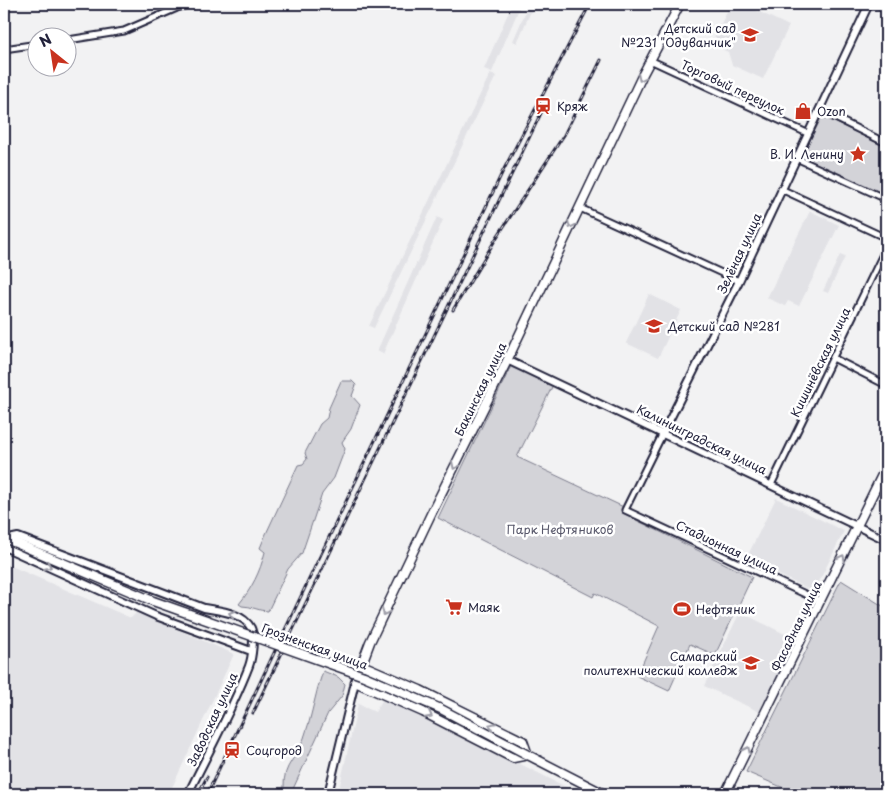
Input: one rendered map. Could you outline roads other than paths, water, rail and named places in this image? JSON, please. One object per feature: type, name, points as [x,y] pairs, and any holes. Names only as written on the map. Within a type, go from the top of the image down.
[{"type":"main road","name":"Бакинская улица","points":[[355,682],[370,642],[431,514],[507,360],[650,60],[680,4]]},
{"type":"main road","name":"Фасадная улица","points":[[725,794],[886,467]]},
{"type":"main road","name":"Грозненская улица","points":[[5,537],[153,602],[364,676],[441,709],[604,794]]},
{"type":"main road","points":[[362,665],[385,694]]},
{"type":"main road","points":[[355,682],[385,694],[513,758],[528,755],[523,741],[420,690],[362,665]]},
{"type":"street","points":[[78,38],[124,31],[177,8],[192,4]]},
{"type":"street","name":"Зелёная улица","points":[[625,510],[739,281],[869,4]]},
{"type":"street","points":[[879,4],[886,7]]},
{"type":"street","points":[[4,49],[28,45]]},
{"type":"street","name":"Торговый переулок","points":[[650,60],[808,133]]},
{"type":"street","points":[[819,110],[886,143]]},
{"type":"street","points":[[796,158],[886,199]]},
{"type":"street","points":[[781,189],[886,238]]},
{"type":"street","points":[[580,208],[739,281]]},
{"type":"street","name":"Кишинёвская улица","points":[[771,485],[886,248]]},
{"type":"street","points":[[833,358],[886,385]]},
{"type":"street","name":"Калининградская улица","points":[[507,360],[886,540]]},
{"type":"street","name":"Стадионная улица","points":[[625,510],[820,601]]},
{"type":"street","name":"Заводская улица","points":[[5,537],[18,537],[195,605],[242,618],[254,634],[250,651],[250,664],[188,794]]},
{"type":"street","points":[[4,547],[156,616],[250,651]]},
{"type":"street","name":"Бакинская улица","points":[[328,794],[355,682]]},
{"type":"railway","points":[[207,794],[502,173],[590,4]]},
{"type":"railway","points":[[453,310],[497,237],[564,135],[601,60]]},
{"type":"railway","points":[[253,713],[541,113]]},
{"type":"railway","points":[[198,794],[207,777]]},
{"type":"place","name":"Детский сад №231 \"Одуванчик\"","points":[[750,35]]},
{"type":"place","name":"Кряж","points":[[543,106]]},
{"type":"place","name":"Ozon","points":[[803,111]]},
{"type":"place","name":"В. И. Ленину","points":[[858,154]]},
{"type":"place","name":"Детский сад №281","points":[[654,326]]},
{"type":"place","name":"Маяк","points":[[454,607]]},
{"type":"place","name":"Нефтяник","points":[[682,609]]},
{"type":"place","name":"Самарский политехнический колледж","points":[[751,663]]},
{"type":"place","name":"Соцгород","points":[[232,750]]},
{"type":"park label","name":"Парк Нефтяников","points":[[560,529]]}]
